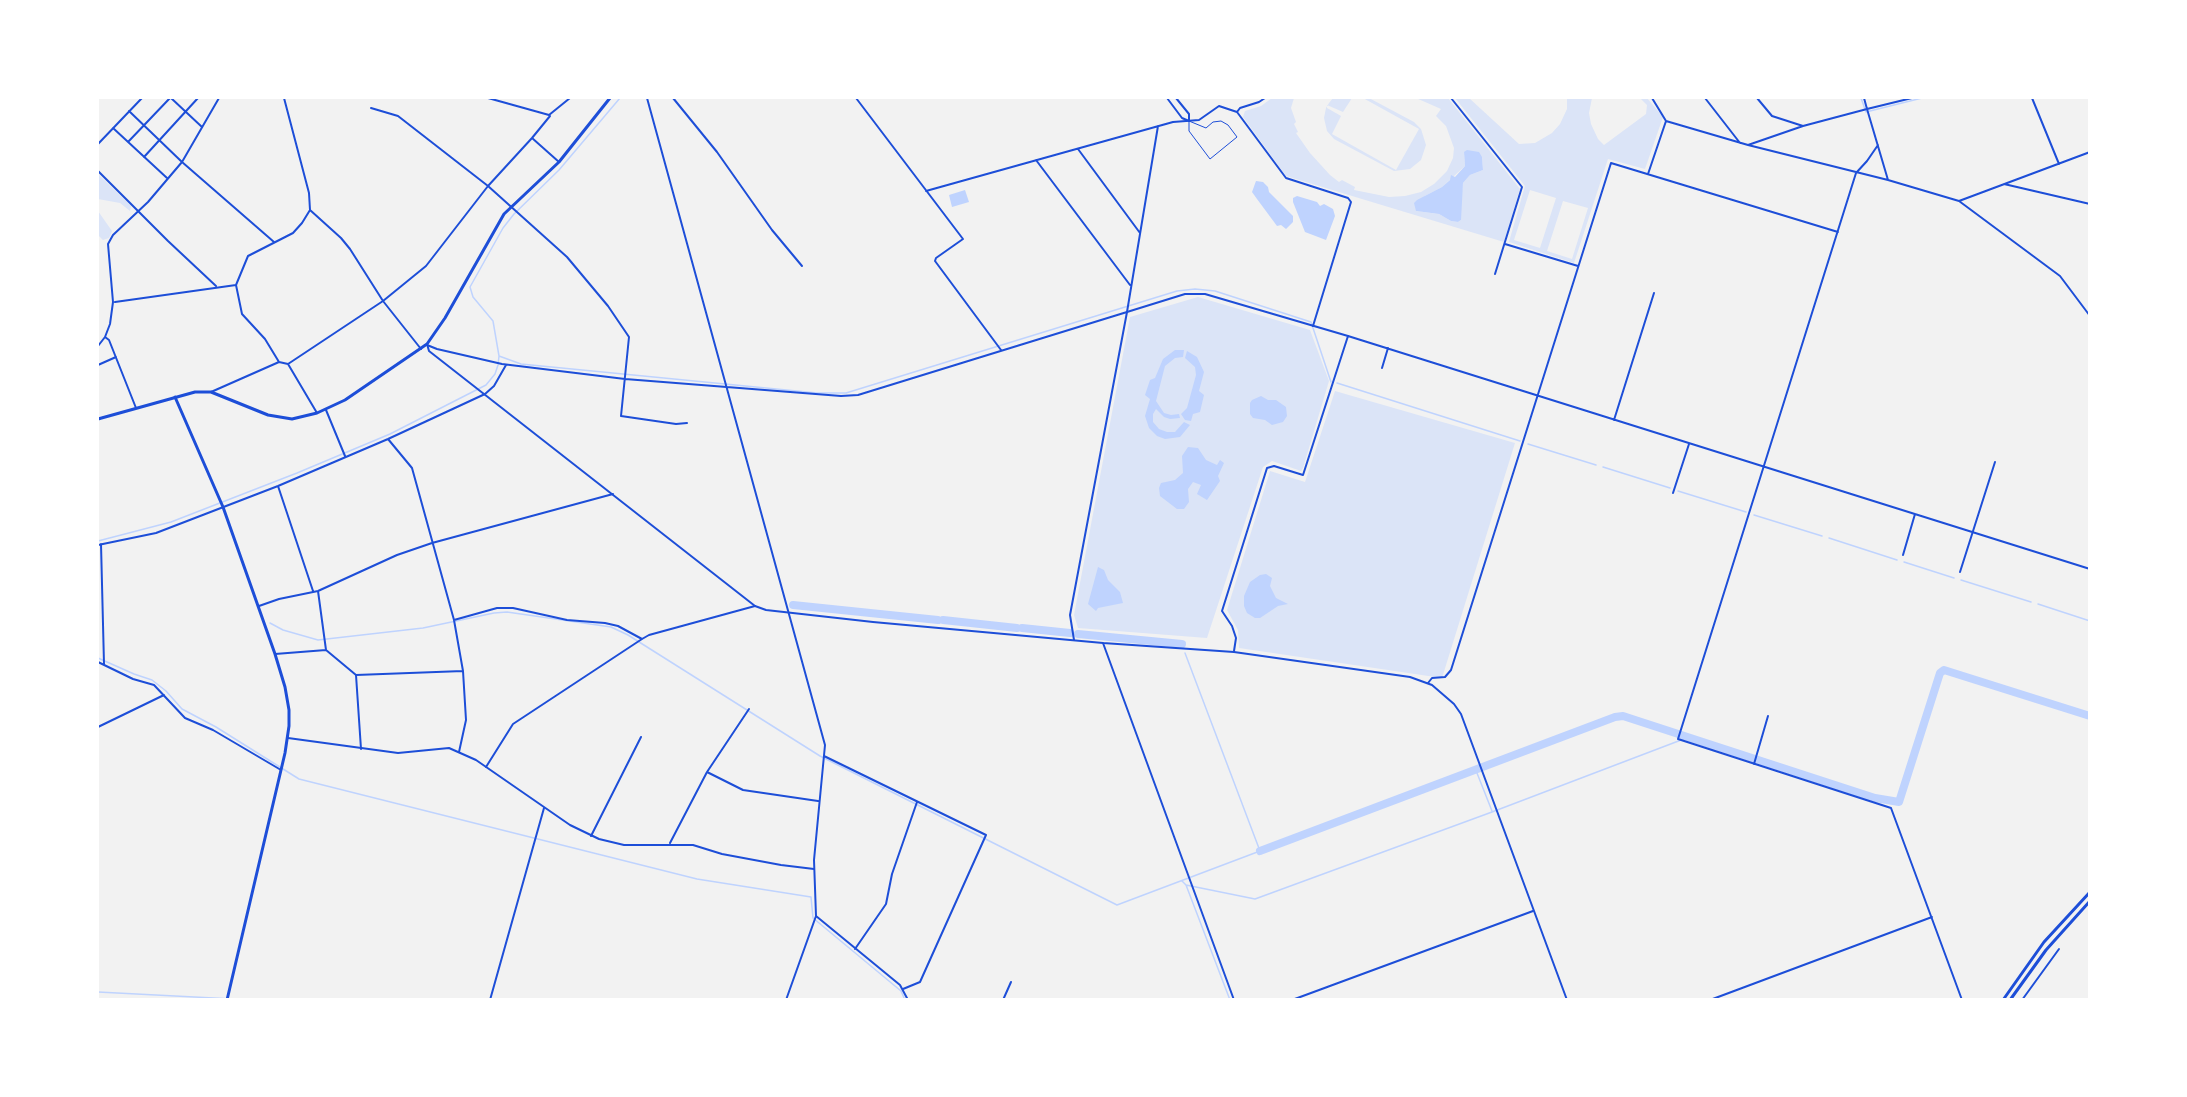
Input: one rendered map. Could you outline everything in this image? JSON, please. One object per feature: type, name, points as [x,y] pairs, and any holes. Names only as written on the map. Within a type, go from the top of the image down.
[{"type":"main road","points":[[98,419],[195,392],[211,392],[280,418],[292,419],[326,410],[345,400],[427,344],[445,318],[493,231],[512,208],[559,162],[610,98]]},
{"type":"main road","points":[[175,397],[223,507],[275,654],[288,699],[288,738],[227,999]]},
{"type":"main road","points":[[2003,999],[2044,942],[2090,892]]},
{"type":"main road","points":[[2010,999],[2046,950],[2090,901]]},
{"type":"street","points":[[98,144],[142,98]]},
{"type":"street","points":[[128,142],[171,98],[202,127]]},
{"type":"street","points":[[144,157],[198,98]]},
{"type":"street","points":[[98,346],[105,337],[110,324],[113,302],[108,244],[113,235],[139,213],[166,178],[182,162],[219,98]]},
{"type":"street","points":[[279,362],[265,339],[242,314],[236,285],[248,256],[293,233],[302,224],[310,210],[309,193],[284,98]]},
{"type":"street","points":[[488,98],[549,115]]},
{"type":"street","points":[[211,392],[279,362],[288,364],[382,301],[426,266],[488,186],[532,138],[549,115],[570,98]]},
{"type":"street","points":[[648,98],[825,745],[818,801],[814,869],[816,916],[786,999]]},
{"type":"street","points":[[673,98],[717,152],[772,230],[802,266]]},
{"type":"street","points":[[856,98],[963,239],[935,261],[1001,350]]},
{"type":"street","points":[[1167,98],[1182,118],[1189,121]]},
{"type":"street","points":[[1176,98],[1189,114],[1189,121]]},
{"type":"street","points":[[1237,112],[1240,108],[1265,98]]},
{"type":"street","points":[[1451,98],[1522,188],[1496,274]]},
{"type":"street","points":[[1652,98],[1666,121],[1748,146],[1888,180],[1959,201],[2060,276],[2090,316]]},
{"type":"street","points":[[1705,98],[1740,143]]},
{"type":"street","points":[[1757,98],[1772,116],[1803,126]]},
{"type":"street","points":[[1863,98],[1888,180]]},
{"type":"street","points":[[1748,146],[1803,126],[1912,98]]},
{"type":"street","points":[[2032,98],[2060,164]]},
{"type":"street","points":[[926,191],[1173,122],[1199,120],[1219,106],[1237,112],[1286,178],[1350,199],[1313,326]]},
{"type":"street","points":[[371,108],[398,116],[488,186],[567,257],[608,306],[629,337],[630,344],[621,416],[676,424],[687,423]]},
{"type":"street","points":[[129,111],[182,162],[275,242]]},
{"type":"street","points":[[1648,174],[1666,121]]},
{"type":"street","points":[[1074,640],[1070,615],[1127,312],[1158,126]]},
{"type":"street","points":[[113,128],[166,178]]},
{"type":"street","points":[[532,138],[559,162]]},
{"type":"street","points":[[1878,145],[1857,173],[1678,739],[1891,808],[1962,999]]},
{"type":"street","points":[[1078,149],[1140,233]]},
{"type":"street","points":[[1959,201],[2090,152]]},
{"type":"street","points":[[1036,160],[1131,286]]},
{"type":"street","points":[[1428,683],[1432,678],[1445,677],[1451,670],[1611,163],[1838,232]]},
{"type":"street","points":[[98,171],[216,286]]},
{"type":"street","points":[[2004,184],[2090,204]]},
{"type":"street","points":[[310,210],[350,249],[382,301],[421,349]]},
{"type":"street","points":[[1505,244],[1578,266]]},
{"type":"street","points":[[113,302],[236,285]]},
{"type":"street","points":[[427,344],[437,349],[506,364],[727,387],[819,395],[858,395],[1196,293],[1216,296],[1388,348],[2090,569]]},
{"type":"street","points":[[1614,420],[1654,293]]},
{"type":"street","points":[[1234,652],[1236,638],[1222,611],[1267,468],[1274,466],[1303,475],[1348,336]]},
{"type":"street","points":[[105,337],[109,340],[136,408]]},
{"type":"street","points":[[427,344],[429,351],[755,606],[788,613],[1103,643],[1234,652],[1410,677],[1428,683],[1441,691],[1458,710],[1567,999]]},
{"type":"street","points":[[1382,368],[1388,348]]},
{"type":"street","points":[[98,365],[116,357]]},
{"type":"street","points":[[288,364],[317,413]]},
{"type":"street","points":[[104,664],[99,545],[156,533],[278,486],[388,439],[485,394],[494,386],[506,364]]},
{"type":"street","points":[[326,410],[345,456]]},
{"type":"street","points":[[388,439],[412,468],[454,620],[463,671],[466,720],[459,752]]},
{"type":"street","points":[[1673,493],[1689,444]]},
{"type":"street","points":[[1960,572],[1995,462]]},
{"type":"street","points":[[278,486],[313,592]]},
{"type":"street","points":[[258,607],[279,599],[318,591],[397,555],[432,543],[613,494]]},
{"type":"street","points":[[1902,555],[1915,514]]},
{"type":"street","points":[[318,591],[326,651]]},
{"type":"street","points":[[486,767],[513,724],[642,639],[649,635],[755,606]]},
{"type":"street","points":[[454,620],[497,608],[513,608],[567,620],[605,622],[642,639]]},
{"type":"street","points":[[1103,643],[1234,999]]},
{"type":"street","points":[[275,654],[326,651],[356,675],[463,671]]},
{"type":"street","points":[[98,662],[133,679],[154,685],[184,718],[213,730],[281,771]]},
{"type":"street","points":[[356,675],[361,749]]},
{"type":"street","points":[[98,727],[164,694]]},
{"type":"street","points":[[670,843],[706,772],[749,709]]},
{"type":"street","points":[[1754,764],[1768,716]]},
{"type":"street","points":[[591,836],[641,737]]},
{"type":"street","points":[[288,738],[398,753],[444,747],[459,752],[486,767],[544,808],[591,836],[624,845],[670,843],[693,845],[734,856],[814,869]]},
{"type":"street","points":[[824,756],[986,835],[920,982],[903,989]]},
{"type":"street","points":[[706,772],[742,790],[818,801]]},
{"type":"street","points":[[855,949],[886,904],[892,874],[917,802]]},
{"type":"street","points":[[490,999],[544,808]]},
{"type":"street","points":[[1292,999],[1533,911]]},
{"type":"street","points":[[816,916],[903,989],[908,999]]},
{"type":"street","points":[[1710,999],[1932,917]]},
{"type":"street","points":[[2022,999],[2059,949]]},
{"type":"street","points":[[1003,999],[1011,982]]},
{"type":"lane","points":[[1189,121],[1206,128],[1213,122],[1221,121],[1228,125],[1237,137],[1210,159],[1189,131],[1189,121]]},
{"type":"shaded area","points":[[1272,98],[1294,98],[1291,108],[1298,132],[1296,133],[1330,175],[1339,182],[1342,180],[1355,187],[1354,190],[1389,197],[1421,192],[1434,184],[1447,171],[1453,158],[1454,148],[1446,126],[1436,116],[1441,109],[1416,98],[1448,98],[1520,189],[1504,242],[1286,176],[1243,117],[1245,111],[1261,106]],"holes":[[[1464,152],[1482,157],[1483,170],[1470,175],[1463,183],[1461,220],[1451,221],[1439,214],[1416,211],[1425,196],[1442,187],[1465,166]]]},
{"type":"shaded area","points":[[1333,98],[1352,98],[1343,112],[1328,105]]},
{"type":"shaded area","points":[[1363,98],[1369,98],[1414,122],[1421,129],[1426,145],[1421,160],[1410,169],[1394,171],[1334,139],[1327,131],[1324,118],[1327,106],[1341,116],[1332,134],[1396,170],[1419,129]]},
{"type":"shaded area","points":[[1455,98],[1469,98],[1519,144],[1535,143],[1552,133],[1560,124],[1567,109],[1567,98],[1592,98],[1589,113],[1591,124],[1598,139],[1604,145],[1646,114],[1647,105],[1640,98],[1647,98],[1663,117],[1645,169],[1608,159],[1574,263],[1509,242],[1525,186]],"holes":[[[1530,190],[1556,198],[1540,248],[1514,240]],[[1563,201],[1588,208],[1572,259],[1547,251]]]},
{"type":"shaded area","points":[[98,174],[131,206],[130,211],[120,203],[98,199]]},
{"type":"shaded area","points":[[98,211],[112,231],[109,238],[103,240],[98,235]]},
{"type":"shaded area","points":[[1198,297],[1310,330],[1329,381],[1303,468],[1301,471],[1272,461],[1263,467],[1207,638],[1078,628],[1074,615],[1130,317]]},
{"type":"shaded area","points":[[1335,391],[1515,443],[1442,678],[1239,648],[1238,630],[1227,610],[1270,471],[1305,482]]},
{"type":"water","points":[[1467,150],[1479,152],[1482,157],[1483,170],[1470,175],[1463,183],[1461,220],[1451,221],[1439,214],[1416,211],[1414,203],[1417,200],[1442,187],[1450,180],[1451,175],[1455,177],[1465,166],[1464,152]]},
{"type":"water","points":[[1256,181],[1263,182],[1269,192],[1293,216],[1293,222],[1286,229],[1281,225],[1277,226],[1252,192]]},
{"type":"water","points":[[965,190],[969,202],[952,207],[949,195]]},
{"type":"water","points":[[1297,196],[1333,209],[1335,216],[1326,240],[1305,232],[1293,202],[1293,198]]},
{"type":"water","points":[[1175,350],[1184,350],[1183,357],[1175,358],[1165,366],[1156,401],[1164,413],[1179,414],[1180,418],[1164,417],[1156,409],[1153,422],[1159,429],[1167,432],[1175,432],[1184,422],[1190,425],[1180,437],[1165,439],[1157,436],[1149,428],[1145,416],[1150,399],[1145,395],[1150,380],[1155,378],[1163,359]]},
{"type":"water","points":[[1187,351],[1197,357],[1204,372],[1199,391],[1204,395],[1200,412],[1193,414],[1191,421],[1185,420],[1181,414],[1187,408],[1196,375],[1195,367],[1185,358]]},
{"type":"water","points":[[1261,396],[1268,400],[1276,400],[1286,407],[1287,416],[1283,422],[1272,425],[1265,420],[1253,418],[1250,414],[1250,403]]},
{"type":"water","points":[[1188,447],[1198,448],[1206,460],[1217,465],[1220,460],[1224,463],[1218,476],[1220,481],[1207,500],[1197,494],[1201,485],[1193,482],[1188,489],[1189,502],[1184,509],[1177,509],[1160,496],[1159,488],[1161,483],[1175,480],[1183,473],[1182,456]]},
{"type":"water","points":[[1098,567],[1104,570],[1108,580],[1120,592],[1123,603],[1098,608],[1096,611],[1088,604]]},
{"type":"water","points":[[1266,574],[1272,578],[1270,586],[1276,598],[1288,604],[1278,606],[1260,618],[1255,618],[1247,613],[1244,596],[1250,582]]},
{"type":"waterway","points":[[98,541],[171,522],[297,473],[390,434],[486,385],[495,374],[499,356],[493,321],[473,297],[470,287],[503,228],[514,214],[559,170],[620,98]]},
{"type":"waterway","points":[[1861,98],[1866,112],[1922,98]]},
{"type":"waterway","points":[[499,356],[521,364],[817,393],[846,393],[1177,291],[1195,289],[1215,291],[1311,322],[1331,382]]},
{"type":"waterway","points":[[1337,383],[1520,441]]},
{"type":"waterway","points":[[1528,444],[1596,465]]},
{"type":"waterway","points":[[1603,467],[1670,488]]},
{"type":"waterway","points":[[1678,491],[1746,512]]},
{"type":"waterway","points":[[1754,515],[1822,536]]},
{"type":"waterway","points":[[1829,538],[1897,560]]},
{"type":"waterway","points":[[1904,562],[1954,578]]},
{"type":"waterway","points":[[1961,580],[2031,602]]},
{"type":"waterway","points":[[2038,604],[2090,621]]},
{"type":"waterway","points":[[793,605],[938,620]]},
{"type":"waterway","points":[[270,623],[283,630],[318,640],[423,628],[507,612],[611,627],[628,635],[820,756],[1117,905],[1260,851],[1185,653]]},
{"type":"waterway","points":[[943,620],[1017,628]]},
{"type":"waterway","points":[[1022,628],[1070,633]]},
{"type":"waterway","points":[[1078,634],[1182,644]]},
{"type":"waterway","points":[[98,658],[152,680],[166,691],[182,709],[216,727],[299,779],[697,879],[811,897],[813,918],[901,991],[905,1000]]},
{"type":"waterway","points":[[1260,851],[1615,717],[1623,716],[1875,798],[1899,802],[1940,673],[1944,670],[2090,716]]},
{"type":"waterway","points":[[1186,885],[1255,899],[1689,737]]},
{"type":"waterway","points":[[1475,768],[1492,811]]},
{"type":"waterway","points":[[1182,881],[1186,885],[1230,1000]]},
{"type":"waterway","points":[[98,992],[252,1000]]}]
